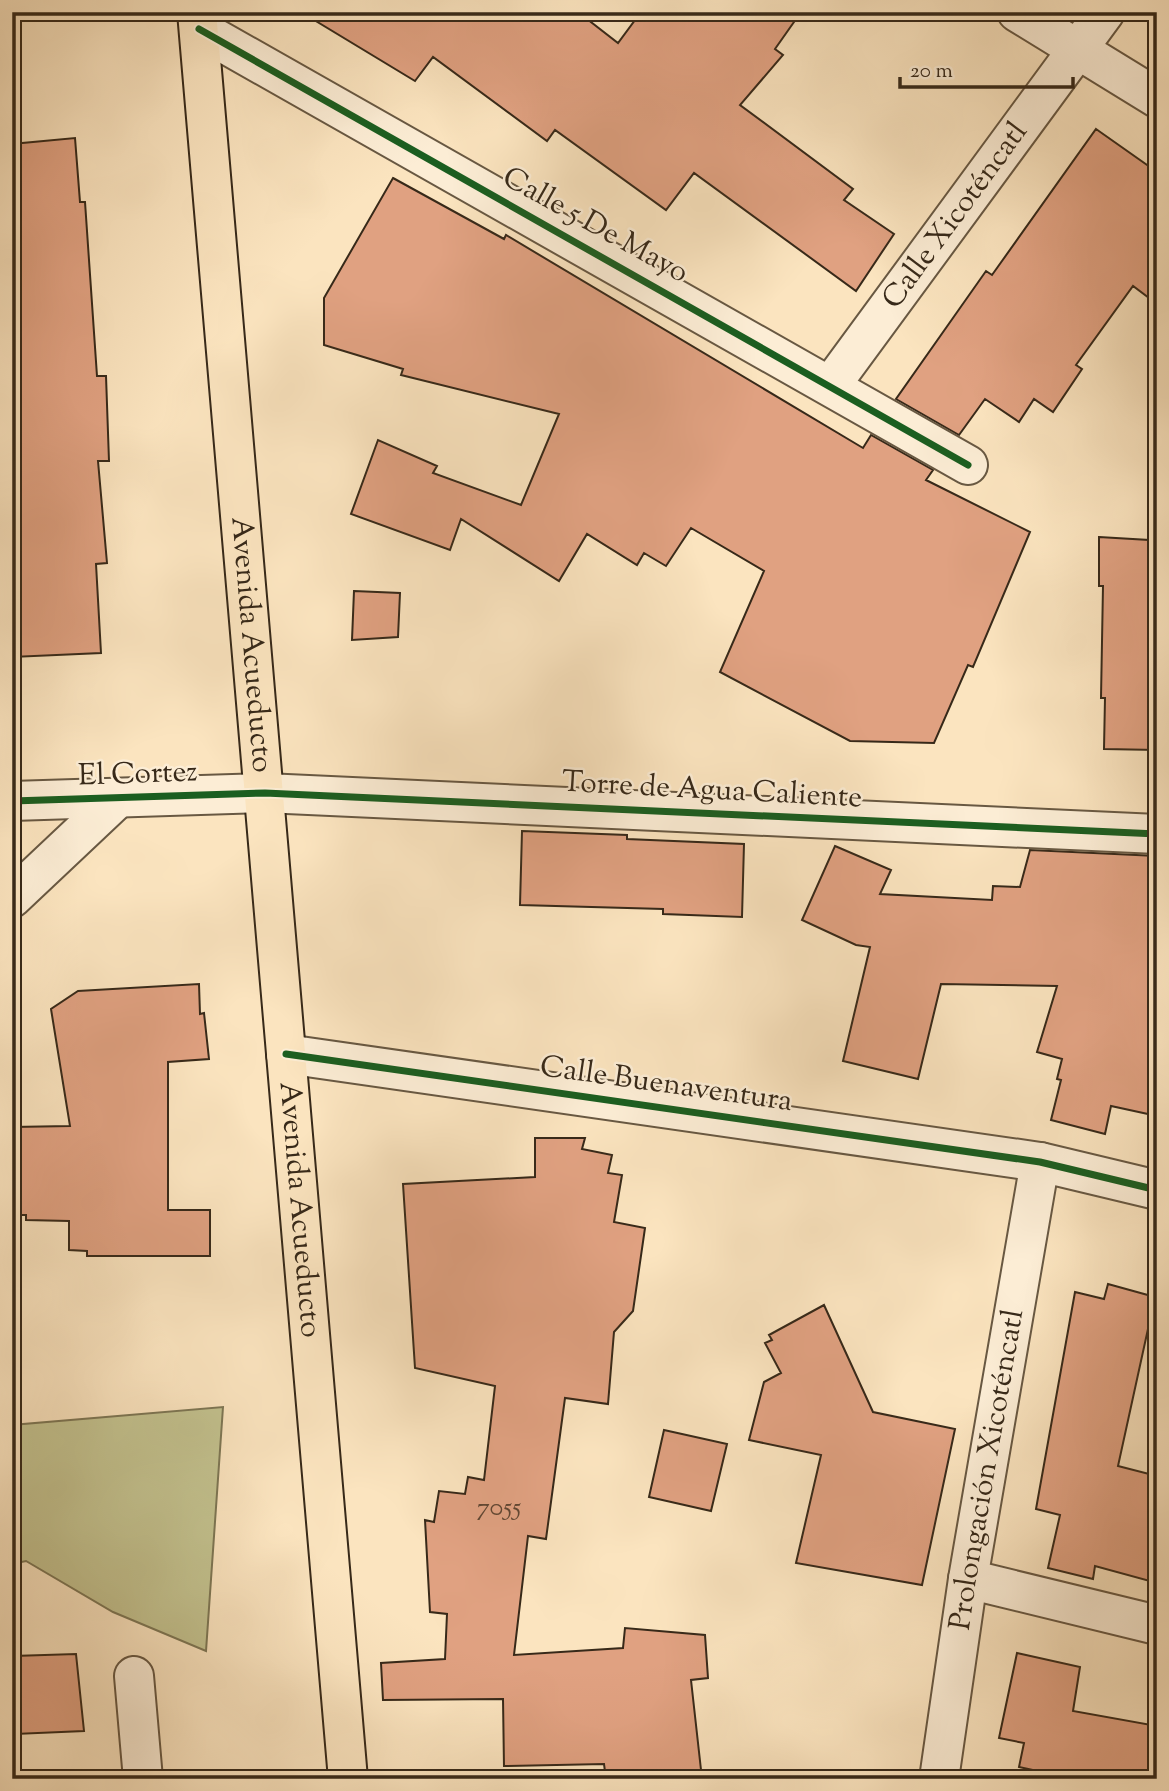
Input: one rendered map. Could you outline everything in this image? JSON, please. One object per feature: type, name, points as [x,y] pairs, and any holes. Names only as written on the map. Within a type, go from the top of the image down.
[{"type":"main road","name":"Avenida Acueducto","points":[[198,21],[348,1779]]},
{"type":"street","points":[[1017,12],[1157,98]]},
{"type":"street","name":"Calle Xicoténcatl","points":[[831,385],[1105,12]]},
{"type":"street","name":"Calle 5 De Mayo","points":[[198,21],[968,465]]},
{"type":"street","name":"El Cortez","points":[[12,801],[265,793]]},
{"type":"street","name":"Torre de Agua Caliente","points":[[265,793],[1157,834]]},
{"type":"street","points":[[12,898],[117,799]]},
{"type":"street","name":"Calle Buenaventura","points":[[286,1054],[1040,1162],[1157,1190]]},
{"type":"street","name":"Prolongación Xicoténcatl","points":[[939,1779],[968,1579],[1040,1162]]},
{"type":"street","points":[[968,1579],[1157,1625]]},
{"type":"street","points":[[134,1676],[143,1779]]},
{"type":"shaded area","points":[[223,1407],[206,1651],[113,1612],[26,1561],[12,1564],[12,1425]]},
{"type":"building","points":[[301,12],[578,12],[618,43],[641,12],[801,12],[775,49],[783,55],[740,105],[853,189],[844,200],[894,234],[856,291],[694,173],[666,210],[555,130],[547,141],[433,57],[415,81]]},
{"type":"building","points":[[1096,129],[1157,172],[1157,304],[1133,286],[1076,365],[1082,369],[1053,412],[1034,399],[1019,422],[985,399],[959,435],[896,399],[986,271],[992,275]]},
{"type":"building","points":[[75,138],[80,202],[85,202],[97,376],[106,376],[109,461],[98,461],[107,563],[96,564],[101,653],[12,657],[12,144]]},
{"type":"building","points":[[393,178],[504,239],[506,235],[863,448],[871,435],[933,470],[926,480],[1030,532],[973,667],[968,665],[934,743],[850,741],[720,672],[764,571],[691,528],[666,566],[644,553],[637,565],[587,534],[559,581],[461,519],[450,550],[351,514],[378,440],[437,466],[433,473],[521,505],[559,414],[401,375],[403,369],[324,345],[324,298]]},
{"type":"building","points":[[1099,537],[1149,540],[1151,621],[1157,621],[1157,750],[1104,749],[1105,698],[1101,698],[1103,586],[1099,586]]},
{"type":"building","points":[[354,591],[400,593],[398,637],[352,640]]},
{"type":"building","points":[[522,831],[627,835],[627,839],[744,844],[742,917],[663,914],[663,909],[520,905]]},
{"type":"building","points":[[835,846],[891,870],[880,894],[992,900],[993,886],[1020,887],[1030,850],[1157,856],[1157,1116],[1111,1106],[1105,1134],[1051,1120],[1061,1080],[1057,1079],[1062,1059],[1037,1052],[1057,986],[941,984],[918,1079],[843,1061],[870,947],[856,945],[802,920]]},
{"type":"building","points":[[199,984],[200,1014],[204,1013],[209,1059],[168,1062],[168,1210],[210,1210],[210,1256],[87,1256],[87,1251],[69,1250],[69,1221],[26,1220],[26,1215],[19,1215],[18,1209],[12,1209],[12,1127],[70,1126],[51,1009],[78,991]]},
{"type":"building","points":[[535,1138],[585,1138],[582,1149],[612,1155],[608,1173],[622,1175],[614,1222],[645,1228],[633,1311],[614,1332],[608,1404],[565,1398],[546,1539],[528,1536],[514,1655],[623,1648],[625,1628],[705,1635],[708,1678],[691,1680],[702,1779],[606,1779],[604,1764],[504,1766],[503,1699],[383,1700],[381,1663],[445,1659],[447,1614],[430,1612],[425,1520],[434,1522],[439,1491],[465,1494],[468,1477],[484,1480],[495,1386],[415,1368],[403,1184],[535,1177]]},
{"type":"building","points":[[1108,1284],[1155,1297],[1118,1466],[1157,1476],[1157,1583],[1095,1566],[1093,1579],[1048,1568],[1060,1515],[1036,1509],[1075,1292],[1104,1299]]},
{"type":"building","points":[[824,1305],[873,1412],[955,1429],[922,1585],[796,1563],[821,1455],[749,1440],[764,1382],[781,1373],[765,1343],[772,1340],[769,1335]]},
{"type":"building","points":[[664,1430],[727,1444],[711,1511],[649,1497]]},
{"type":"building","points":[[1017,1653],[1080,1667],[1073,1711],[1157,1726],[1157,1779],[1074,1779],[1019,1767],[1024,1743],[999,1738]]},
{"type":"building","points":[[76,1654],[84,1731],[15,1734],[13,1656]]},
{"type":"cycle path","points":[[199,29],[968,465]]},
{"type":"cycle path","points":[[12,801],[265,793],[1157,834]]},
{"type":"cycle path","points":[[286,1054],[1040,1162],[1157,1190]]}]
